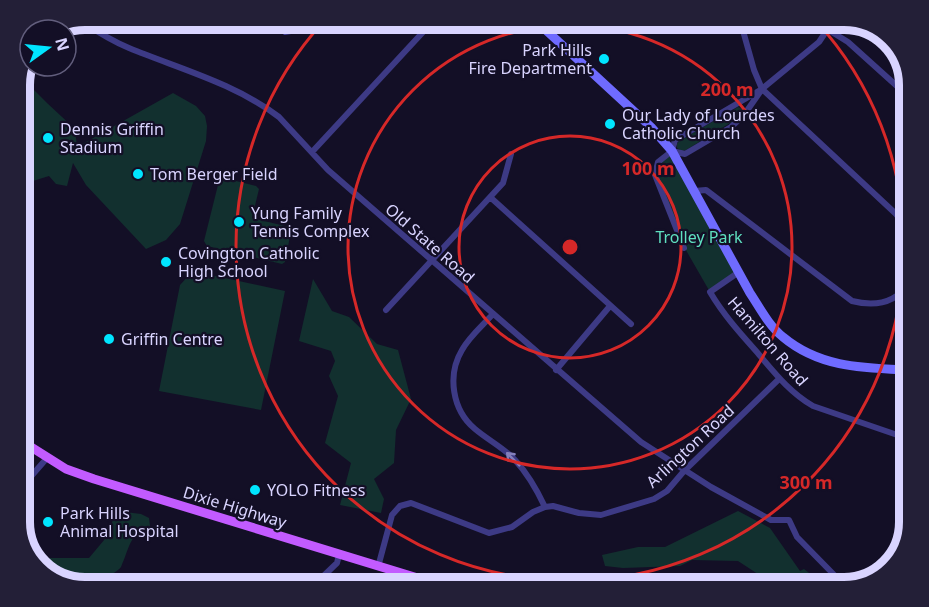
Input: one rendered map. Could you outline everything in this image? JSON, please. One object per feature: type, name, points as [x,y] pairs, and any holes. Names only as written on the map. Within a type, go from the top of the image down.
[{"type":"main road","name":"Dixie Highway","points":[[30,447],[66,469],[94,479],[411,577]]},
{"type":"street","name":"Old State Road","points":[[97,30],[130,48],[237,91],[279,117],[328,170],[640,442],[684,471],[771,520],[789,520],[796,537],[836,577]]},
{"type":"street","points":[[312,152],[424,30]]},
{"type":"street","points":[[546,30],[651,127],[672,150],[739,272],[764,314],[783,338],[806,352],[837,365],[899,370]]},
{"type":"street","points":[[744,30],[754,70],[762,89],[899,218]]},
{"type":"street","points":[[684,248],[655,175],[658,162],[672,150],[675,140],[762,89],[819,42],[826,30]]},
{"type":"street","points":[[829,30],[848,42],[899,88]]},
{"type":"street","points":[[672,150],[685,154],[732,127],[744,115],[762,89]]},
{"type":"street","points":[[386,310],[503,183],[511,154]]},
{"type":"street","points":[[694,191],[706,190],[852,301],[866,304],[882,302],[899,294]]},
{"type":"street","points":[[490,197],[631,324]]},
{"type":"street","name":"Hamilton Road","points":[[739,272],[710,292],[720,308],[779,380],[799,398],[813,406],[899,436]]},
{"type":"street","points":[[556,370],[610,306]]},
{"type":"street","points":[[378,567],[392,515],[400,506],[416,504],[489,533],[512,527],[533,512],[545,507],[528,476],[516,461],[474,429],[462,414],[456,401],[453,382],[456,363],[462,348],[492,315]]},
{"type":"street","name":"Arlington Road","points":[[545,507],[553,506],[579,513],[601,515],[661,496],[779,380]]},
{"type":"street","points":[[30,478],[47,458]]},
{"type":"street","points":[[323,577],[337,563],[339,555]]},
{"type":"green space","name":"Tom Berger Field","points":[[30,86],[75,129],[77,147],[173,93],[196,106],[205,116],[206,141],[180,224],[166,240],[146,249],[86,185],[73,163],[67,186],[56,184],[49,176],[30,182]]},
{"type":"green space","points":[[738,107],[742,109],[742,112],[735,120],[686,150],[682,151],[677,148],[679,141]]},
{"type":"green space","name":"Trolley Park","points":[[672,151],[739,272],[710,292],[683,245],[655,168]]},
{"type":"green space","name":"Yung Family Tennis Complex","points":[[224,178],[256,186],[259,189],[252,218],[289,227],[291,231],[285,262],[282,264],[207,246],[204,241],[219,181]]},
{"type":"green space","points":[[193,271],[285,291],[261,410],[159,391],[180,285]]},
{"type":"green space","points":[[313,279],[332,311],[349,317],[377,344],[398,350],[411,399],[396,430],[394,463],[374,479],[384,499],[381,513],[340,505],[351,463],[325,443],[338,396],[329,376],[335,361],[331,351],[299,341]]},
{"type":"green space","points":[[738,511],[770,528],[800,571],[804,569],[814,577],[763,577],[738,561],[692,560],[680,566],[623,568],[605,566],[602,555],[638,547],[665,547]]},
{"type":"green space","points":[[125,512],[141,514],[149,518],[150,526],[137,534],[128,548],[121,567],[110,575],[78,577],[54,568],[45,560],[89,558],[110,533],[113,517]]},
{"type":"place","name":"Park Hills Fire Department","points":[[604,59]]},
{"type":"place","name":"Our Lady of Lourdes Catholic Church","points":[[610,124]]},
{"type":"place","name":"Dennis Griffin Stadium","points":[[48,138]]},
{"type":"place","name":"Tom Berger Field","points":[[138,174]]},
{"type":"place","name":"Yung Family Tennis Complex","points":[[239,222]]},
{"type":"place","name":"Covington Catholic High School","points":[[166,262]]},
{"type":"place","name":"Griffin Centre","points":[[109,339]]},
{"type":"place","name":"YOLO Fitness","points":[[255,490]]},
{"type":"place","name":"Park Hills Animal Hospital","points":[[48,522]]}]
